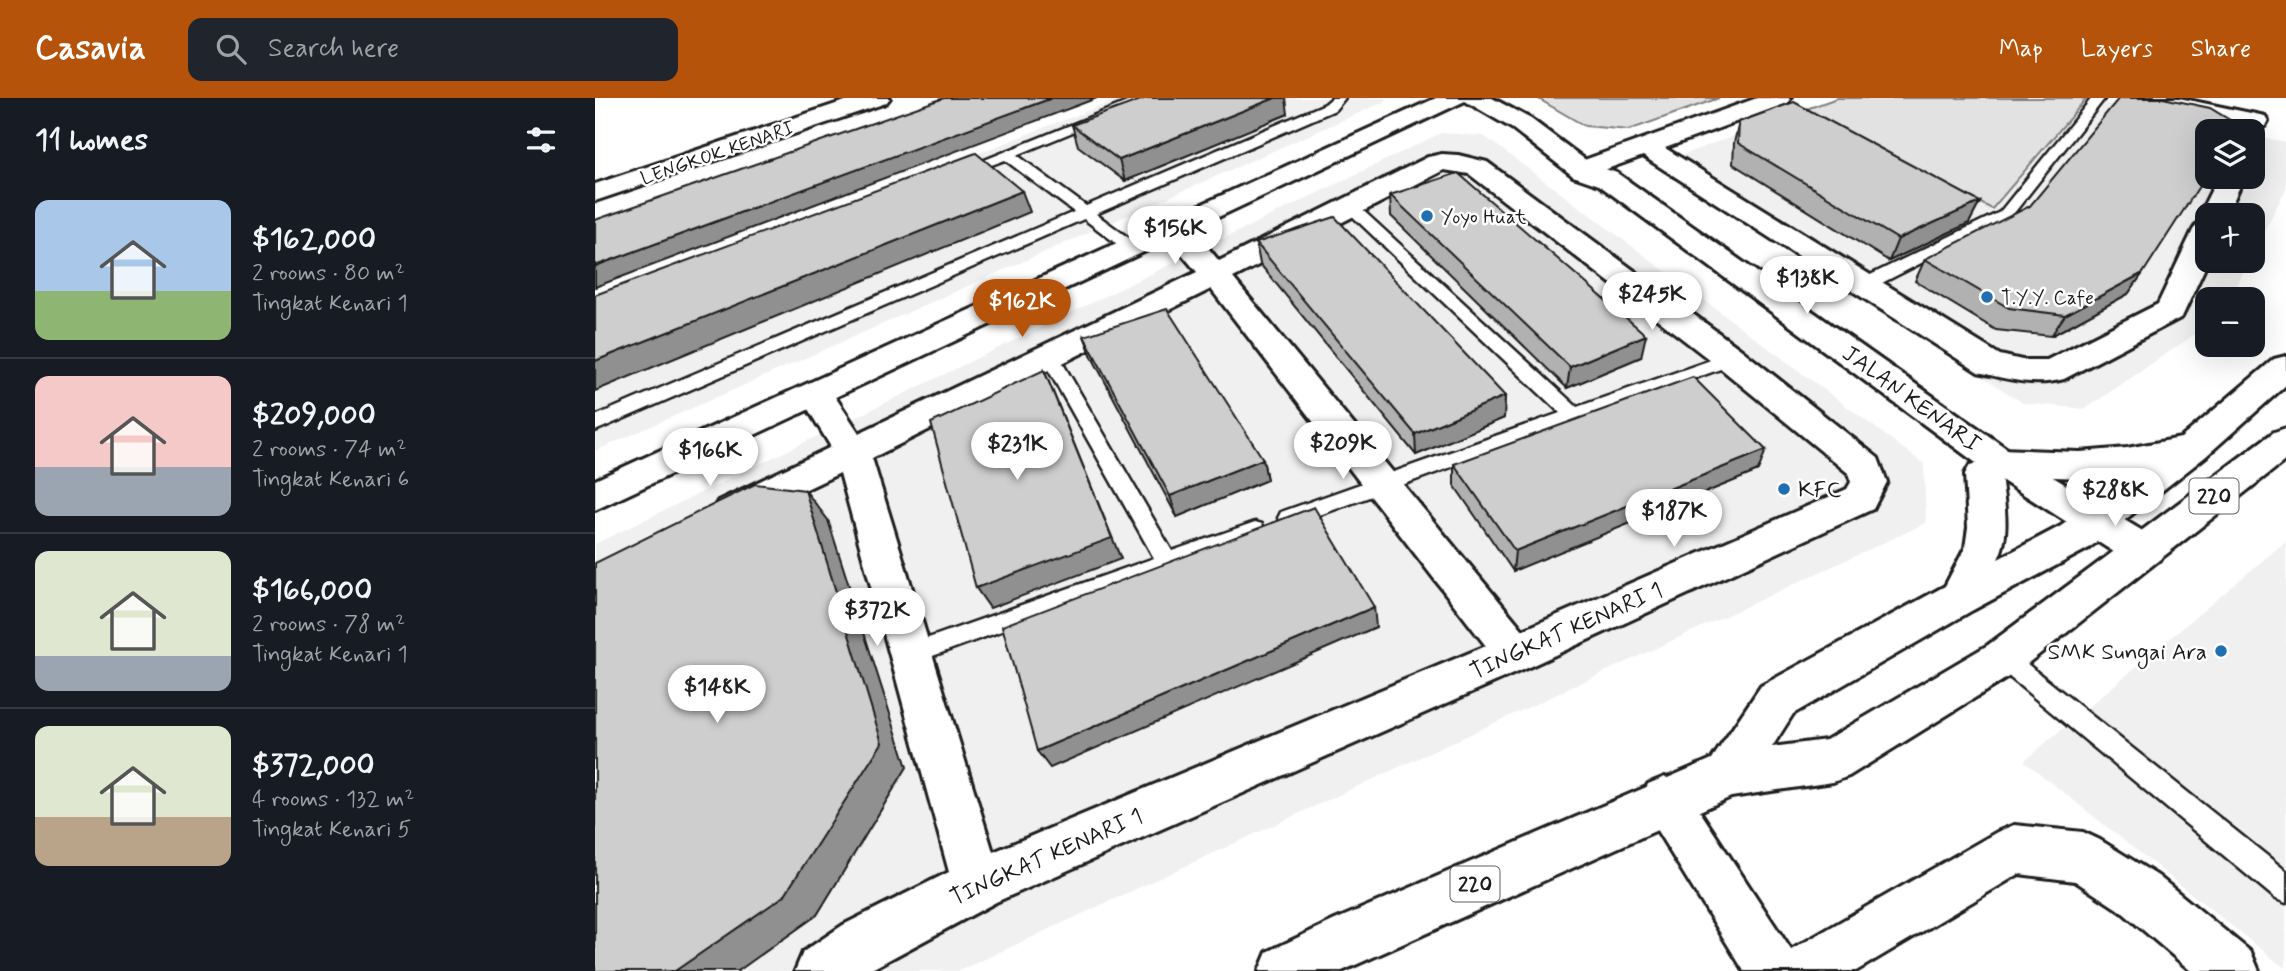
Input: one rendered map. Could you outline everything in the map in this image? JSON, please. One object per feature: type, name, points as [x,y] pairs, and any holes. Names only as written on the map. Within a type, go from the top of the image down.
[{"type":"street","points":[[803,98],[826,116]]},
{"type":"street","name":"LENGKOK KENARI","points":[[595,193],[878,98]]},
{"type":"street","points":[[595,496],[1455,98]]},
{"type":"street","name":"JALAN KENARI","points":[[1474,98],[1522,124],[1582,170],[1583,187],[1992,468],[2131,559]]},
{"type":"street","points":[[2144,98],[2255,117]]},
{"type":"street","points":[[1582,170],[1644,146],[1778,105]]},
{"type":"street","points":[[1644,146],[1990,363],[2022,371],[2052,371],[2171,310],[2195,257]]},
{"type":"street","name":"TINGKAT KENARI 1","points":[[705,524],[1214,273],[1352,208],[1437,163],[1457,161],[1478,168],[1731,359],[1865,467],[1869,482],[1860,499],[1516,653],[978,884],[862,944],[822,971]]},
{"type":"street","points":[[1173,227],[1214,273],[1516,653]]},
{"type":"street","name":"220","points":[[1728,775],[1777,700],[2086,529],[2192,448],[2286,367]]},
{"type":"street","points":[[816,394],[852,451],[978,884]]},
{"type":"street","name":"220","points":[[1286,971],[1353,938],[1665,800],[1728,775],[1833,761],[2003,658],[2286,441]]},
{"type":"street","points":[[1959,598],[1984,548],[1992,468],[2127,461],[2192,448]]},
{"type":"street","points":[[1665,800],[1774,971]]},
{"type":"street","points":[[1806,971],[2014,849],[2084,858],[2140,894],[2232,971]]},
{"type":"lane","points":[[944,179],[1149,98]]},
{"type":"lane","points":[[595,424],[1330,107],[1339,98]]},
{"type":"lane","points":[[1864,285],[2005,215],[2098,98]]},
{"type":"lane","points":[[1009,155],[1131,247]]},
{"type":"lane","points":[[1352,208],[1574,415]]},
{"type":"lane","points":[[1969,210],[1993,222]]},
{"type":"lane","points":[[1049,355],[1167,562]]},
{"type":"lane","points":[[911,654],[1731,359]]},
{"type":"lane","points":[[2003,658],[2286,889]]},
{"type":"shaded area","points":[[1121,98],[1386,98],[1386,101],[595,451],[595,301]]},
{"type":"shaded area","points":[[1537,98],[1719,98],[1629,130],[1585,126]]},
{"type":"shaded area","points":[[1837,98],[2080,98],[2195,122],[2195,189],[2265,189],[2265,138],[2286,142],[2286,188],[2265,229],[2265,203],[2195,203],[2195,273],[2243,273],[2236,287],[2195,287],[2195,334],[2085,409],[2023,403],[1655,165]]},
{"type":"shaded area","points":[[1837,98],[2086,99],[1992,209],[1801,111]]},
{"type":"shaded area","points":[[1441,133],[1484,136],[1924,464],[1926,523],[959,971],[595,971],[595,544]]},
{"type":"shaded area","name":"SMK Sungai Ara","points":[[2286,541],[2286,969],[2024,761]]},
{"type":"building","points":[[944,98],[1052,98],[595,266],[595,220]]},
{"type":"building","points":[[1146,98],[1275,98],[1119,160],[1072,125]]},
{"type":"building","points":[[2119,98],[2163,98],[2210,108],[2228,119],[2195,119],[2195,189],[2197,189],[2143,273],[2065,315],[2009,308],[1925,259],[2030,206]]},
{"type":"building","points":[[1794,102],[1980,202],[1898,239],[1738,143],[1739,122]]},
{"type":"building","points":[[976,153],[1022,191],[595,361],[595,295]]},
{"type":"building","points":[[1458,173],[1646,335],[1570,367],[1390,195]]},
{"type":"building","points":[[1335,217],[1505,396],[1415,434],[1256,243]]},
{"type":"building","points":[[1167,309],[1263,459],[1170,496],[1084,336]]},
{"type":"building","points":[[1044,370],[1112,538],[976,588],[931,423]]},
{"type":"building","points":[[1693,377],[1766,450],[1515,551],[1454,464]]},
{"type":"building","points":[[755,484],[805,490],[882,743],[784,896],[675,971],[595,971],[595,563]]},
{"type":"building","points":[[1314,507],[1374,607],[1037,751],[1002,626]]},
{"type":"place","name":"Yoyo Huat","points":[[1427,216]]},
{"type":"place","name":"T.Y.Y. Cafe","points":[[1987,297]]},
{"type":"place","name":"KFC","points":[[1784,489]]},
{"type":"place","name":"SMK Sungai Ara","points":[[2221,651]]}]
